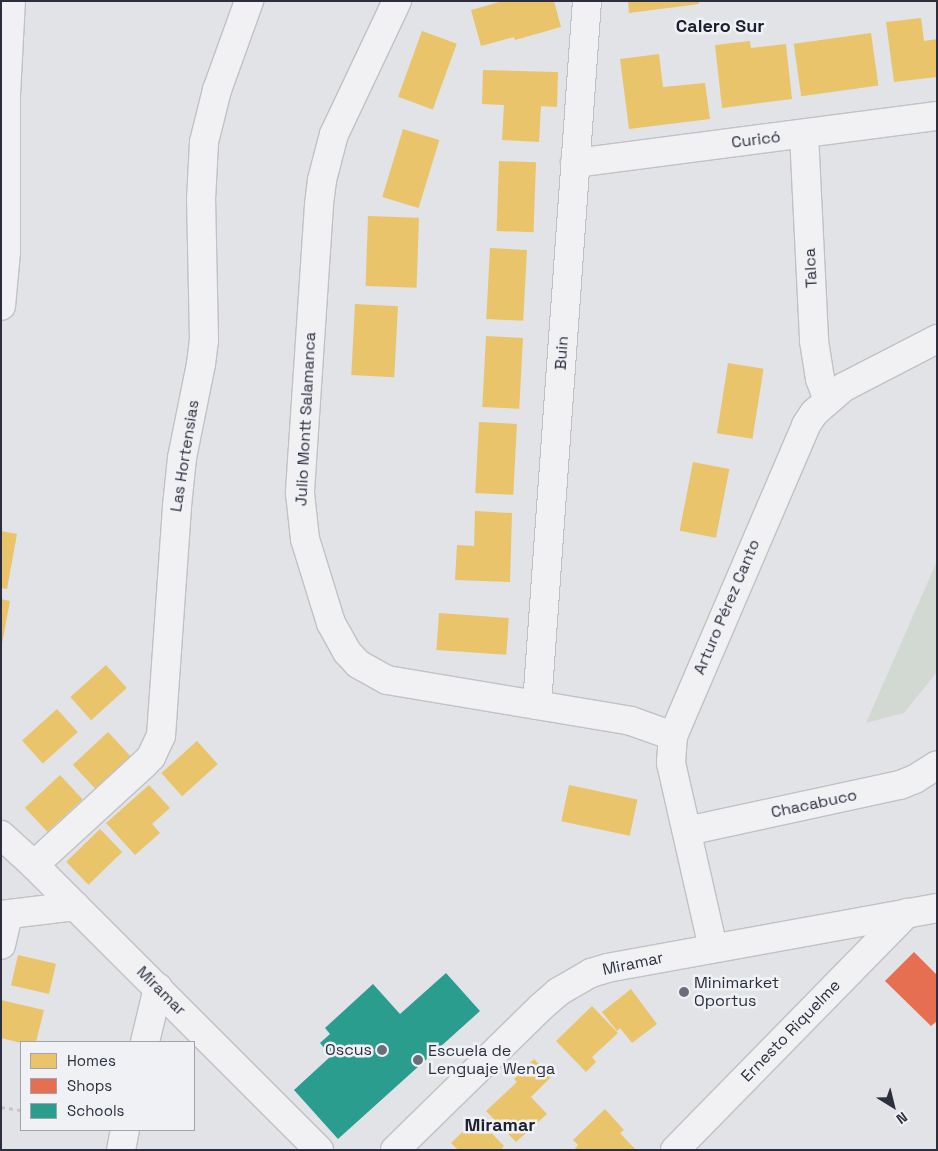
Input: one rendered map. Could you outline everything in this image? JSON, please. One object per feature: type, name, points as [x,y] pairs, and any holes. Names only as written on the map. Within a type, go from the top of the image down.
[{"type":"street","points":[[1,306],[6,95],[12,1]]},
{"type":"street","name":"Las Hortensias","points":[[34,864],[151,757],[161,736],[176,506],[182,458],[204,340],[201,200],[204,142],[217,90],[249,1]]},
{"type":"street","name":"Julio Montt Salamanca","points":[[397,1],[342,113],[327,155],[322,180],[300,494],[304,539],[338,638],[358,664],[372,673],[402,683],[631,721],[673,736]]},
{"type":"street","name":"Buin","points":[[537,705],[587,1]]},
{"type":"street","name":"Curicó","points":[[576,163],[937,116]]},
{"type":"street","name":"Talca","points":[[804,134],[814,340],[820,379],[828,400]]},
{"type":"street","name":"Arturo Pérez Canto","points":[[714,948],[671,763],[673,736],[799,437],[814,413],[828,400],[862,377],[937,339]]},
{"type":"street","name":"Chacabuco","points":[[686,831],[900,785],[915,779],[937,765]]},
{"type":"street","name":"Miramar","points":[[1,835],[34,864],[319,1150]]},
{"type":"street","points":[[1,945],[5,915],[75,906]]},
{"type":"street","name":"Miramar","points":[[395,1150],[558,992],[591,973],[607,968],[937,908]]},
{"type":"street","name":"Ernesto Riquelme","points":[[675,1150],[907,913]]},
{"type":"street","points":[[145,1041],[158,988]]},
{"type":"street","points":[[120,1150],[125,1131]]},
{"type":"path","points":[[1,1107],[20,1110]]},
{"type":"shaded area","points":[[937,561],[937,672],[904,713],[866,723]]},
{"type":"building: Homes","points":[[503,1],[554,1],[561,27],[515,40],[514,37],[481,46],[471,10]]},
{"type":"building: Homes","points":[[628,1],[699,1],[699,4],[629,13]]},
{"type":"building: Homes","points":[[921,18],[924,41],[937,39],[937,77],[894,82],[886,22]]},
{"type":"building: Homes","points":[[422,31],[457,44],[433,109],[398,97]]},
{"type":"building: Homes","points":[[871,33],[878,85],[801,96],[794,44]]},
{"type":"building: Homes","points":[[750,41],[751,48],[786,44],[792,99],[722,108],[715,45]]},
{"type":"building: Homes","points":[[659,54],[663,87],[705,83],[710,119],[629,129],[620,59]]},
{"type":"building: Homes","points":[[483,70],[558,72],[557,107],[541,106],[539,142],[502,140],[504,105],[482,104]]},
{"type":"building: Homes","points":[[403,129],[439,140],[419,208],[382,197]]},
{"type":"building: Homes","points":[[499,161],[536,162],[534,232],[497,231]]},
{"type":"building: Homes","points":[[368,216],[419,218],[417,288],[366,286]]},
{"type":"building: Homes","points":[[490,248],[527,250],[523,321],[486,319]]},
{"type":"building: Homes","points":[[355,304],[398,306],[394,377],[351,375]]},
{"type":"building: Homes","points":[[486,336],[523,338],[519,409],[482,407]]},
{"type":"building: Homes","points":[[728,363],[764,369],[752,439],[717,433]]},
{"type":"building: Homes","points":[[479,422],[517,424],[513,495],[475,493]]},
{"type":"building: Homes","points":[[693,462],[729,469],[716,538],[680,531]]},
{"type":"building: Homes","points":[[475,511],[512,513],[510,582],[455,580],[457,545],[474,546]]},
{"type":"building: Homes","points":[[1,531],[17,534],[7,589],[1,588]]},
{"type":"building: Homes","points":[[1,599],[10,601],[2,644],[1,644]]},
{"type":"building: Homes","points":[[439,613],[509,618],[506,655],[436,650]]},
{"type":"building: Homes","points":[[106,665],[127,688],[91,720],[70,697]]},
{"type":"building: Homes","points":[[57,709],[78,732],[43,763],[22,740]]},
{"type":"building: Homes","points":[[108,732],[131,756],[95,789],[73,765]]},
{"type":"building: Homes","points":[[197,741],[218,764],[182,796],[161,773]]},
{"type":"building: Homes","points":[[60,775],[83,799],[47,832],[25,808]]},
{"type":"building: Homes","points":[[149,785],[170,808],[152,824],[160,833],[135,855],[106,823]]},
{"type":"building: Homes","points":[[569,785],[637,800],[630,836],[561,821]]},
{"type":"building: Homes","points":[[100,829],[122,852],[88,885],[66,862]]},
{"type":"building: Homes","points":[[18,955],[56,964],[49,994],[11,985]]},
{"type":"building: Homes","points":[[631,989],[657,1024],[632,1043],[620,1028],[617,1031],[602,1012]]},
{"type":"building: Homes","points":[[1,1000],[44,1010],[36,1041],[20,1041],[20,1043],[1,1038]]},
{"type":"building: Homes","points":[[592,1006],[618,1033],[592,1057],[596,1062],[586,1072],[556,1041]]},
{"type":"building: Homes","points":[[534,1059],[551,1077],[531,1097],[547,1114],[516,1142],[486,1111],[517,1082],[514,1079]]},
{"type":"building: Homes","points":[[605,1109],[624,1130],[620,1133],[636,1150],[574,1150],[578,1145],[573,1140]]},
{"type":"building: Homes","points":[[477,1118],[504,1146],[501,1150],[458,1150],[451,1143]]},
{"type":"building: Shops","points":[[914,952],[937,975],[937,1021],[931,1026],[885,981]]},
{"type":"building: Schools","name":"Oscus","points":[[446,973],[480,1011],[338,1139],[294,1090],[331,1056],[320,1043],[330,1034],[325,1028],[373,984],[400,1014]]},
{"type":"place","name":"Minimarket Oportus","points":[[684,992]]},
{"type":"place","name":"Oscus","points":[[382,1050]]},
{"type":"place","name":"Escuela de Lenguaje Wenga","points":[[418,1060]]},
{"type":"district","name":"Calero Sur","points":[[720,26]]},
{"type":"district","name":"Miramar","points":[[500,1125]]}]
